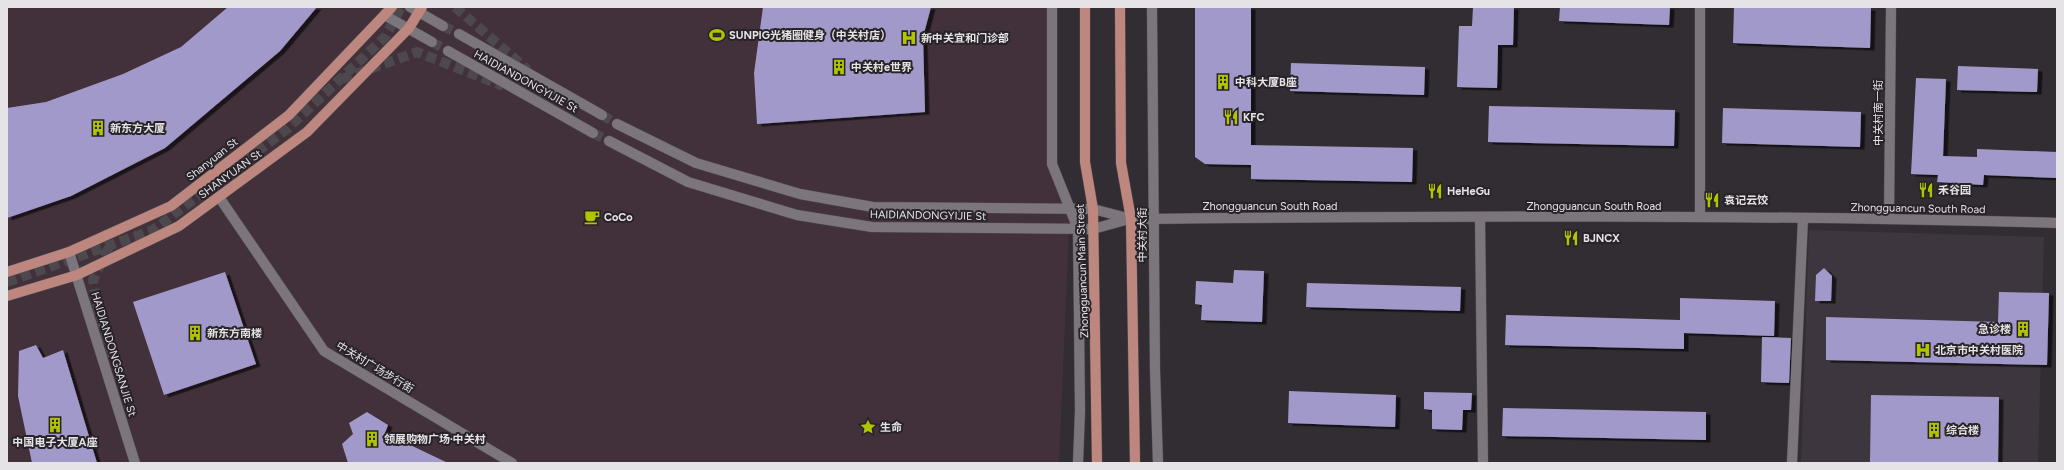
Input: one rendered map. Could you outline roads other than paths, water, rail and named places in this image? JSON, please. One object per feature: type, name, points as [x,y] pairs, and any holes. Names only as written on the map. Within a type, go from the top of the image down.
[{"type":"main road","name":"Shanyuan St","points":[[7,272],[69,252],[171,206],[289,115],[386,16],[392,7]]},
{"type":"main road","name":"Zhongguancun Main Street","points":[[1085,7],[1085,162],[1093,209],[1094,229],[1098,463]]},
{"type":"main road","points":[[1120,7],[1121,163],[1131,219],[1135,463]]},
{"type":"main road","name":"SHANYUAN St","points":[[7,296],[77,275],[179,226],[307,132],[409,28],[421,10]]},
{"type":"street","points":[[410,7],[421,10],[443,26]]},
{"type":"street","points":[[1052,7],[1052,164],[1078,229],[1080,411],[1078,463]]},
{"type":"street","name":"中关村大街","points":[[1152,7],[1155,370],[1158,463]]},
{"type":"street","points":[[1700,7],[1700,217]]},
{"type":"street","name":"中关村南一街","points":[[1889,219],[1891,7]]},
{"type":"street","points":[[386,16],[432,42]]},
{"type":"street","name":"HAIDIANDONGYIJIE St","points":[[459,34],[602,115]]},
{"type":"street","name":"HAIDIANDONGYIJIE St","points":[[448,51],[593,133]]},
{"type":"street","name":"HAIDIANDONGYIJIE St","points":[[617,124],[696,163],[800,194],[873,207],[1093,209],[1131,219]]},
{"type":"street","name":"HAIDIANDONGYIJIE St","points":[[609,141],[688,182],[797,215],[872,227],[1094,229],[1131,219]]},
{"type":"street","name":"中关村广场步行街","points":[[219,197],[324,351],[512,463]]},
{"type":"street","name":"Zhongguancun South Road","points":[[1131,219],[1700,217],[2057,223]]},
{"type":"street","points":[[1480,218],[1483,463]]},
{"type":"street","points":[[1792,463],[1803,218]]},
{"type":"street","name":"HAIDIANDONGSANJIE St","points":[[69,252],[135,463]]},
{"type":"tunnel","points":[[7,282],[153,230],[287,129],[385,37],[401,7]]},
{"type":"tunnel","points":[[455,7],[528,70]]},
{"type":"tunnel","points":[[443,26],[459,34]]},
{"type":"tunnel","points":[[432,42],[448,51]]},
{"type":"tunnel","points":[[342,79],[417,52],[503,86]]},
{"type":"tunnel","points":[[602,115],[617,124]]},
{"type":"tunnel","points":[[593,133],[609,141]]},
{"type":"tunnel","points":[[106,358],[93,280],[110,245]]},
{"type":"place","name":"SUNPIG光猪圈健身（中关村店）","points":[[717,35]]},
{"type":"place","name":"新中关宜和门诊部","points":[[909,38]]},
{"type":"place","name":"中关村e世界","points":[[839,67]]},
{"type":"place","name":"中科大厦B座","points":[[1223,82]]},
{"type":"place","name":"KFC","points":[[1231,117]]},
{"type":"place","name":"新东方大厦","points":[[98,128]]},
{"type":"place","name":"禾谷园","points":[[1926,190]]},
{"type":"place","name":"HeHeGu","points":[[1435,191]]},
{"type":"place","name":"袁记云饺","points":[[1712,200]]},
{"type":"place","name":"CoCo","points":[[592,217]]},
{"type":"place","name":"BJNCX","points":[[1571,238]]},
{"type":"place","name":"急诊楼","points":[[2023,329]]},
{"type":"place","name":"新东方南楼","points":[[195,333]]},
{"type":"place","name":"北京市中关村医院","points":[[1923,350]]},
{"type":"place","name":"中国电子大厦A座","points":[[55,425]]},
{"type":"place","name":"生命","points":[[868,427]]},
{"type":"place","name":"综合楼","points":[[1934,430]]},
{"type":"place","name":"领展购物广场·中关村","points":[[372,439]]}]
